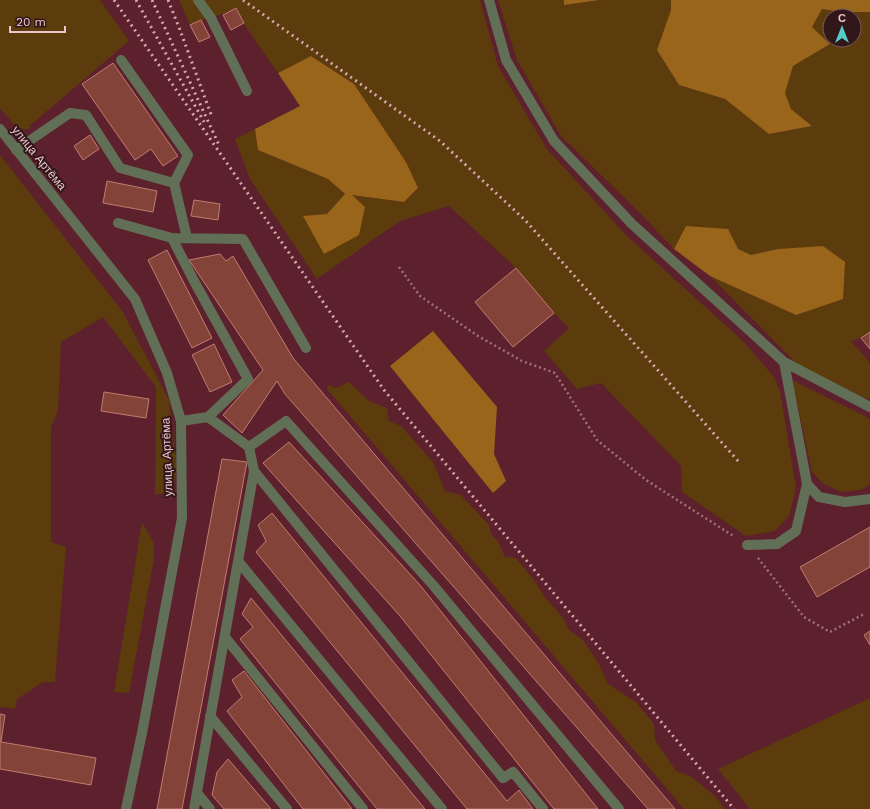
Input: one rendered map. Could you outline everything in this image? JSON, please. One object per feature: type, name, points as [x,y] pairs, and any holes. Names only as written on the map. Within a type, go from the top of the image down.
[{"type":"street","points":[[198,0],[211,18],[247,91]]},
{"type":"street","points":[[489,0],[506,60],[554,141],[632,224],[784,362],[870,407]]},
{"type":"street","points":[[121,60],[188,155],[174,183],[187,238]]},
{"type":"street","points":[[16,150],[70,113],[86,115],[120,168],[174,183]]},
{"type":"street","name":"улица Артёма","points":[[0,129],[135,299],[168,373],[181,421],[182,518],[142,733],[126,809]]},
{"type":"street","points":[[118,223],[172,238],[243,239],[306,348]]},
{"type":"street","points":[[172,238],[248,379],[208,417],[181,421]]},
{"type":"street","points":[[747,545],[777,544],[796,531],[807,484],[784,362]]},
{"type":"street","points":[[194,809],[254,471],[249,447],[208,417]]},
{"type":"street","points":[[249,447],[286,421],[434,585],[619,809]]},
{"type":"street","points":[[254,471],[503,778],[512,772],[543,809]]},
{"type":"street","points":[[807,484],[819,497],[845,502],[870,499]]},
{"type":"street","points":[[238,560],[442,809]]},
{"type":"street","points":[[225,637],[363,809]]},
{"type":"street","points":[[210,716],[287,809]]},
{"type":"street","points":[[197,793],[210,809]]},
{"type":"path","points":[[399,267],[420,296],[478,336],[522,361],[555,373],[597,440],[646,480],[747,545],[804,617],[830,632],[864,614]]},
{"type":"shaded area","points":[[0,0],[100,0],[129,41],[29,125],[31,128],[25,130],[16,127],[0,108]]},
{"type":"shaded area","points":[[179,0],[480,0],[498,66],[547,149],[627,236],[744,342],[774,377],[780,391],[796,488],[789,516],[775,531],[746,536],[682,492],[681,466],[601,383],[577,389],[544,351],[569,328],[554,313],[516,268],[449,206],[400,221],[317,279],[250,179],[235,139],[255,129],[258,150],[328,179],[345,195],[327,214],[324,254],[352,195],[404,202],[418,189],[406,162],[354,84],[311,56],[278,73],[244,24],[236,8],[190,25]]},
{"type":"shaded area","points":[[498,0],[564,0],[564,5],[600,0],[671,0],[671,10],[657,50],[679,85],[725,99],[770,134],[812,126],[791,109],[785,93],[793,66],[823,48],[862,48],[862,12],[870,12],[870,332],[861,338],[851,341],[870,363],[870,399],[861,397],[797,364],[710,276],[796,315],[778,249],[751,255],[686,226],[674,249],[642,215],[561,136],[517,60]]},
{"type":"shaded area","points":[[564,0],[600,0],[564,5]]},
{"type":"shaded area","points":[[671,0],[870,0],[870,12],[862,12],[862,8],[822,8],[812,27],[822,36],[822,48],[823,48],[793,66],[785,93],[791,109],[812,126],[769,134],[725,99],[679,85],[657,50],[671,10]]},
{"type":"shaded area","points":[[822,9],[822,36],[812,27]]},
{"type":"shaded area","points":[[311,56],[354,84],[406,162],[418,188],[404,202],[352,195],[365,207],[359,235],[324,254],[303,216],[327,214],[345,194],[328,179],[258,150],[255,129],[300,106],[278,73]]},
{"type":"shaded area","points":[[0,155],[123,312],[169,400],[177,469],[173,487],[165,493],[155,495],[156,387],[103,317],[61,342],[58,411],[51,427],[51,542],[66,547],[55,682],[43,682],[17,699],[15,709],[0,707]]},
{"type":"shaded area","points":[[686,226],[728,229],[738,249],[751,255],[778,249],[823,246],[845,262],[843,299],[796,315],[710,276],[674,249]]},
{"type":"shaded area","points":[[433,331],[497,407],[494,454],[506,481],[493,493],[390,366]]},
{"type":"shaded area","points":[[792,380],[867,417],[870,420],[870,484],[861,490],[841,492],[824,484],[812,472]]},
{"type":"shaded area","points":[[349,382],[369,401],[387,408],[389,421],[401,426],[433,462],[445,491],[461,495],[489,525],[492,536],[498,541],[505,557],[516,558],[534,580],[544,596],[564,619],[569,630],[583,640],[599,664],[608,684],[636,702],[654,724],[655,740],[676,771],[692,777],[715,796],[725,809],[684,809],[327,389],[328,385],[336,388]]},
{"type":"shaded area","points":[[142,522],[154,543],[154,559],[129,693],[114,692]]},
{"type":"shaded area","points":[[870,698],[870,809],[750,809],[718,769]]},
{"type":"building","points":[[236,8],[244,23],[231,30],[223,15]]},
{"type":"building","points":[[201,20],[210,37],[199,42],[190,25]]},
{"type":"building","points":[[113,63],[178,156],[163,166],[151,149],[135,160],[82,84]]},
{"type":"building","points":[[90,135],[99,149],[83,160],[74,146]]},
{"type":"building","points":[[107,181],[157,191],[153,212],[103,203]]},
{"type":"building","points":[[194,200],[220,204],[218,220],[191,216]]},
{"type":"building","points":[[167,250],[212,338],[192,348],[148,260]]},
{"type":"building","points":[[220,254],[226,261],[233,256],[293,358],[675,809],[648,809],[285,394],[277,381],[242,433],[223,415],[263,370],[189,260]]},
{"type":"building","points":[[516,268],[554,313],[513,347],[475,302]]},
{"type":"building","points":[[870,332],[870,349],[861,338]]},
{"type":"building","points":[[214,344],[232,382],[210,392],[192,355]]},
{"type":"building","points":[[104,392],[149,399],[146,418],[101,411]]},
{"type":"building","points":[[289,442],[420,585],[598,809],[554,809],[400,616],[263,463]]},
{"type":"building","points":[[222,459],[247,462],[182,809],[157,809]]},
{"type":"building","points":[[272,513],[507,801],[519,790],[533,809],[467,809],[256,552],[266,541],[258,525]]},
{"type":"building","points":[[870,527],[870,567],[817,597],[800,567]]},
{"type":"building","points":[[251,598],[425,809],[377,809],[240,639],[253,627],[242,614]]},
{"type":"building","points":[[870,631],[870,645],[864,635]]},
{"type":"building","points":[[244,671],[352,809],[303,809],[227,711],[242,697],[232,680]]},
{"type":"building","points":[[0,714],[5,715],[1,742],[96,758],[91,785],[0,769]]},
{"type":"building","points":[[228,759],[271,809],[224,809],[212,795],[217,772]]},
{"type":"railway","points":[[114,0],[384,390],[734,809]]},
{"type":"railway","points":[[136,0],[204,122]]},
{"type":"railway","points":[[152,0],[219,145]]},
{"type":"railway","points":[[168,0],[212,117]]},
{"type":"railway","points":[[243,0],[440,141],[525,220],[739,462]]}]
